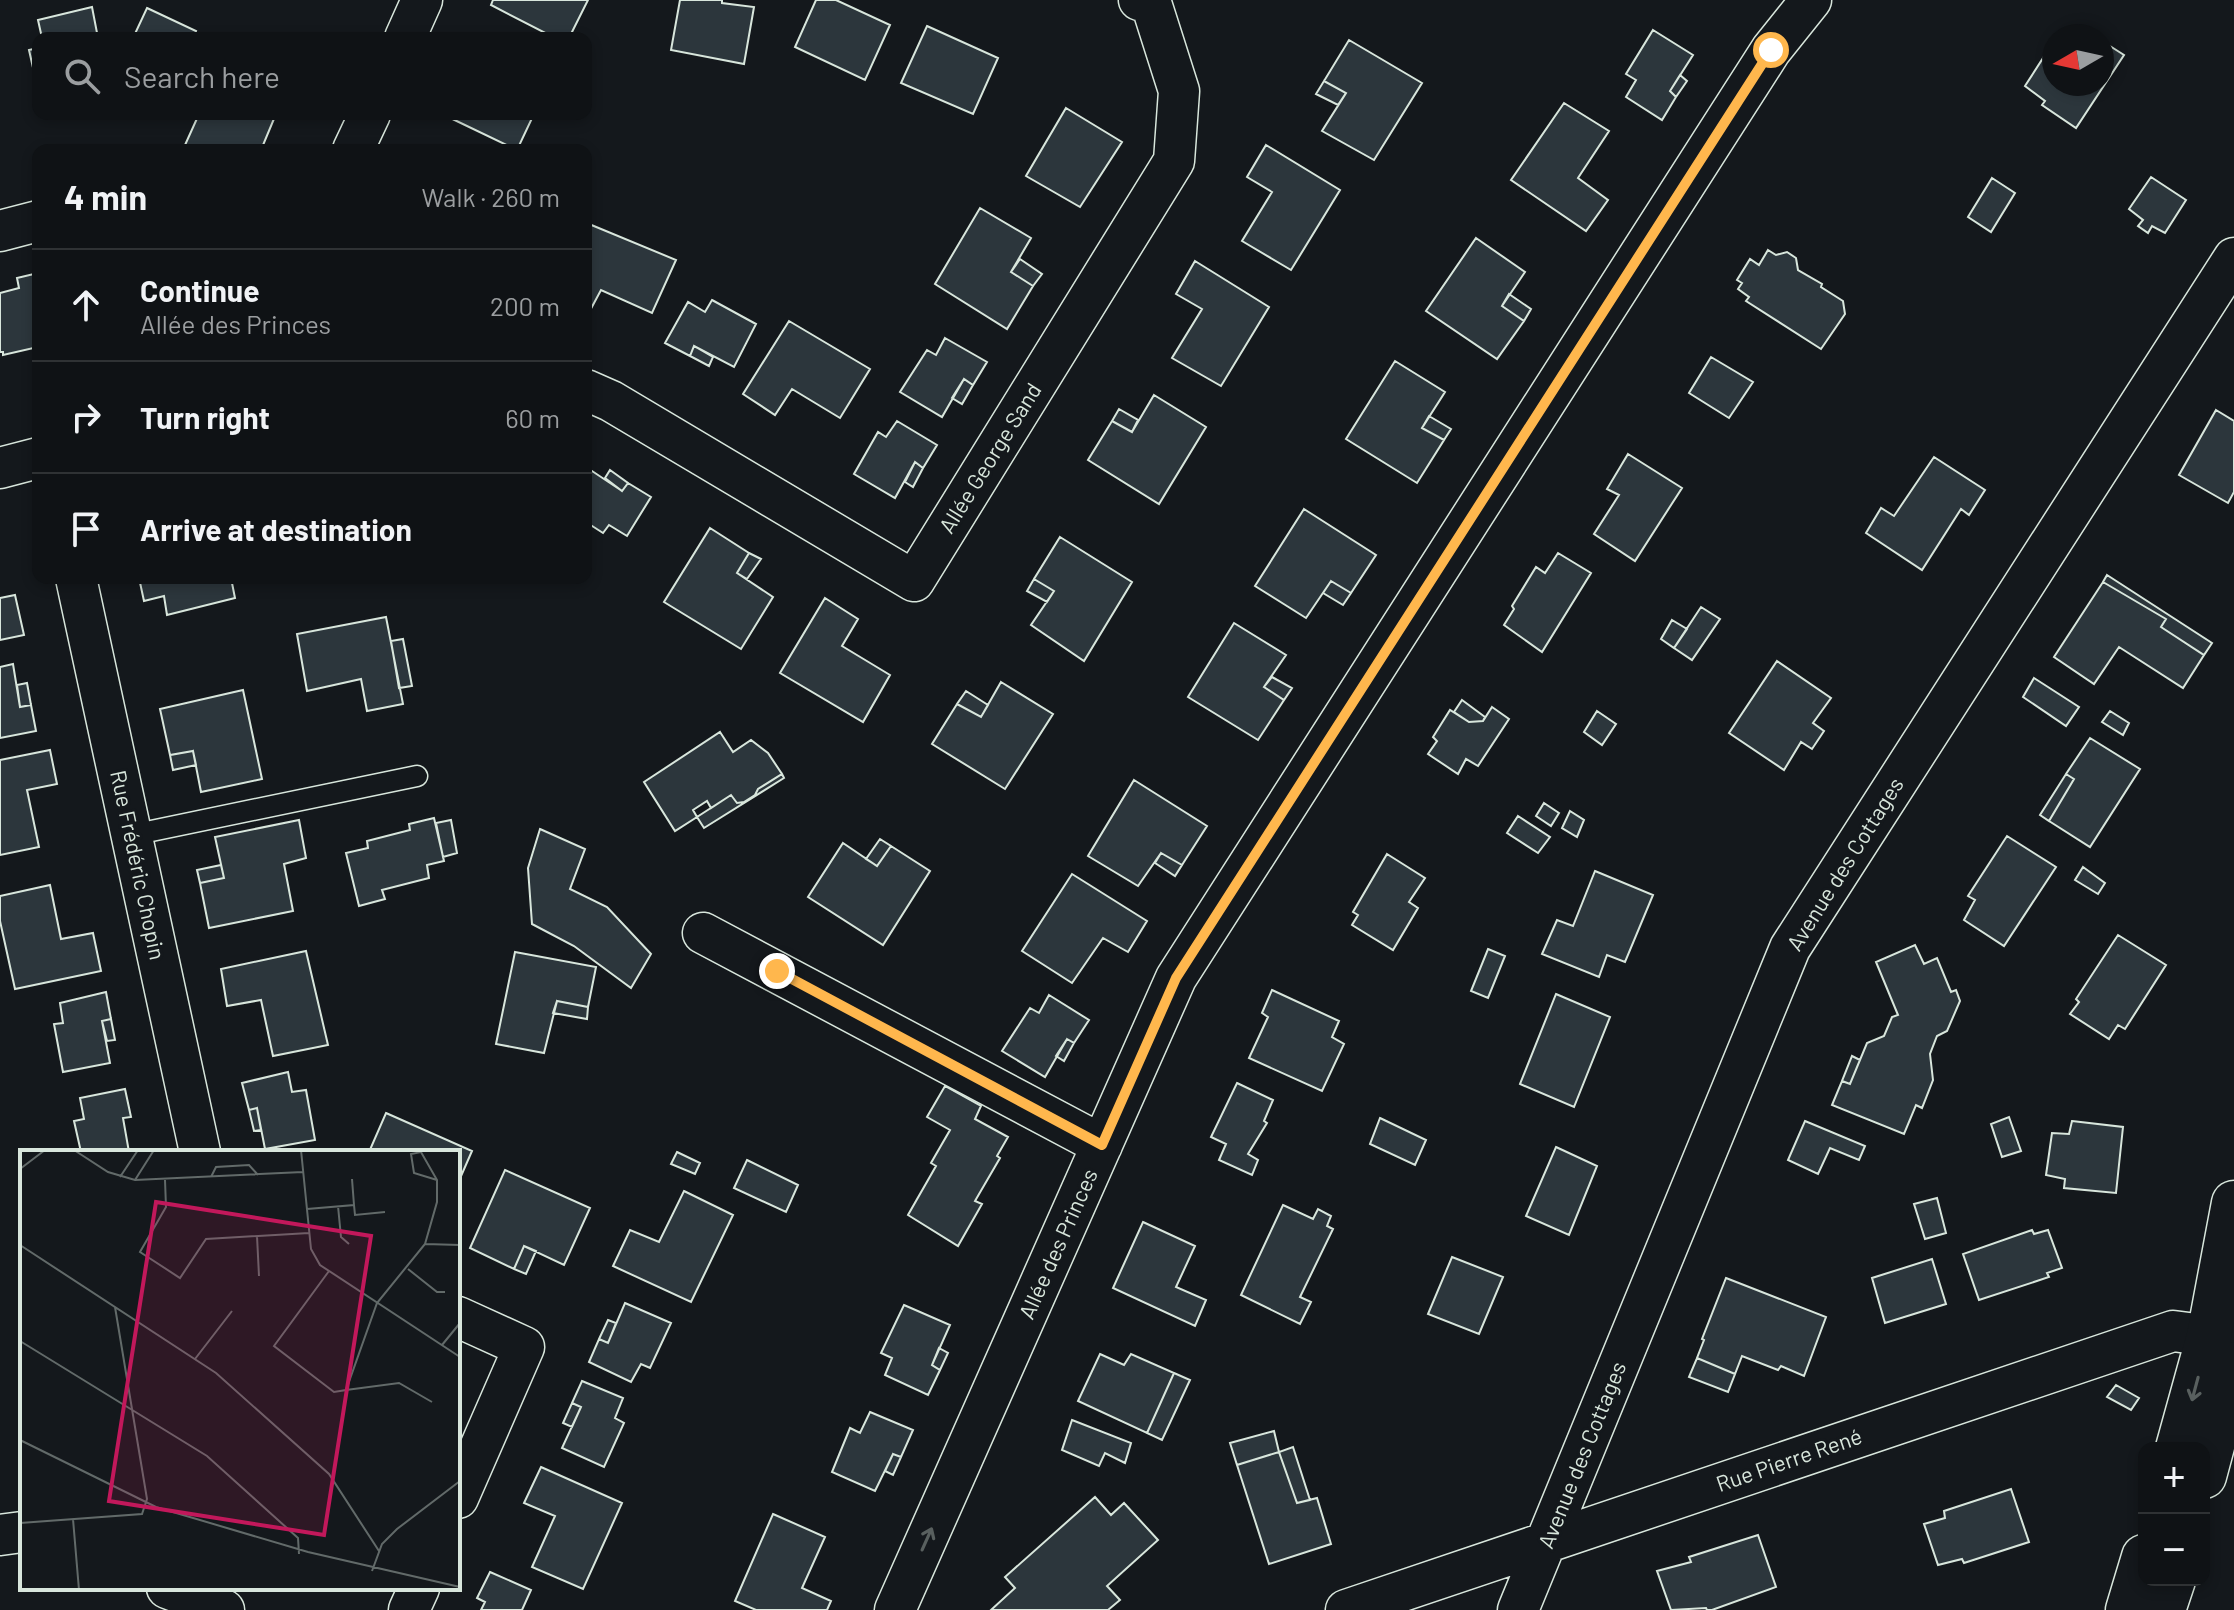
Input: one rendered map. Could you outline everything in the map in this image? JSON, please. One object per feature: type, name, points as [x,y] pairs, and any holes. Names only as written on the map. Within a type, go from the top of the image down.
[{"type":"main road","points":[[2210,1442],[2226,1346],[2234,1203]]},
{"type":"main road","points":[[2181,1442],[2226,1346]]},
{"type":"main road","points":[[2128,1610],[2138,1577]]},
{"type":"main road","points":[[2163,1610],[2171,1586]]},
{"type":"street","points":[[408,32],[422,0]]},
{"type":"street","name":"Allée des Princes","points":[[895,1610],[1176,978],[1771,50],[1811,0]]},
{"type":"street","name":"Allée George Sand","points":[[592,393],[914,581],[1174,161],[1179,91],[1147,1]]},
{"type":"street","points":[[356,144],[367,120]]},
{"type":"street","points":[[0,231],[32,223]]},
{"type":"street","name":"Avenue des Cottages","points":[[1518,1610],[1790,948],[2234,258]]},
{"type":"street","points":[[0,468],[32,460]]},
{"type":"street","name":"Rue Frédéric Chopin","points":[[77,584],[200,1150]]},
{"type":"street","points":[[703,933],[1102,1145]]},
{"type":"street","points":[[460,1318],[524,1347],[460,1493]]},
{"type":"street","name":"Rue Pierre René","points":[[1346,1610],[2173,1331],[2226,1346]]},
{"type":"street","points":[[0,1535],[20,1532]]},
{"type":"street","points":[[172,1590],[224,1610]]},
{"type":"street","points":[[409,1610],[418,1590]]},
{"type":"lane","points":[[132,835],[417,776]]},
{"type":"building","points":[[493,0],[588,0],[572,32],[543,32],[491,5]]},
{"type":"building","points":[[680,0],[722,0],[722,3],[754,7],[744,64],[671,50]]},
{"type":"building","points":[[816,0],[836,0],[890,25],[865,80],[795,47]]},
{"type":"building","points":[[92,7],[97,32],[41,32],[38,20]]},
{"type":"building","points":[[147,8],[196,31],[196,32],[136,32]]},
{"type":"building","points":[[927,26],[998,58],[973,114],[901,83]]},
{"type":"building","points":[[1653,30],[1693,55],[1670,91],[1676,97],[1662,120],[1626,97],[1636,80],[1626,74]]},
{"type":"building","points":[[1349,40],[1422,83],[1374,160],[1322,131],[1346,93],[1324,81]]},
{"type":"building","points":[[2114,49],[2124,55],[2114,70]]},
{"type":"building","points":[[2042,60],[2042,96],[2097,96],[2076,128],[2042,105],[2045,101],[2025,86]]},
{"type":"building","points":[[1680,75],[1687,81],[1676,97],[1670,91]]},
{"type":"building","points":[[1324,81],[1346,93],[1338,105],[1316,94]]},
{"type":"building","points":[[1564,103],[1609,131],[1578,178],[1608,200],[1586,231],[1511,180]]},
{"type":"building","points":[[1066,108],[1122,142],[1080,207],[1026,176]]},
{"type":"building","points":[[196,120],[274,120],[264,144],[185,144]]},
{"type":"building","points":[[454,120],[531,120],[520,144],[504,144]]},
{"type":"building","points":[[1266,145],[1340,190],[1291,270],[1242,241],[1272,192],[1247,177]]},
{"type":"building","points":[[2151,177],[2186,200],[2165,233],[2152,226],[2148,233],[2138,226],[2143,220],[2129,209]]},
{"type":"building","points":[[1992,178],[2015,193],[1991,232],[1968,217]]},
{"type":"building","points":[[980,208],[1031,238],[1011,272],[1033,286],[1007,329],[935,284]]},
{"type":"building","points":[[592,225],[676,260],[652,313],[601,290],[592,307]]},
{"type":"building","points":[[1476,238],[1525,272],[1502,306],[1524,321],[1497,359],[1426,311]]},
{"type":"building","points":[[1768,250],[1776,255],[1787,252],[1796,258],[1798,270],[1843,301],[1845,314],[1821,349],[1746,301],[1749,297],[1738,289],[1742,283],[1737,280],[1750,259],[1759,265]]},
{"type":"building","points":[[1020,259],[1042,274],[1033,286],[1011,272]]},
{"type":"building","points":[[1195,261],[1269,307],[1221,386],[1172,358],[1202,309],[1176,294]]},
{"type":"building","points":[[32,274],[32,348],[3,355],[0,352],[0,293],[19,288],[17,278]]},
{"type":"building","points":[[1509,294],[1531,309],[1524,321],[1502,306]]},
{"type":"building","points":[[712,300],[756,324],[734,367],[694,346],[690,356],[665,343],[688,302],[705,312]]},
{"type":"building","points":[[789,321],[870,369],[840,418],[792,389],[775,415],[743,394]]},
{"type":"building","points":[[945,338],[987,362],[973,385],[964,379],[942,417],[900,392],[927,350],[936,355]]},
{"type":"building","points":[[694,346],[713,357],[709,366],[690,356]]},
{"type":"building","points":[[1711,357],[1753,382],[1729,418],[1689,393]]},
{"type":"building","points":[[1395,361],[1445,392],[1422,428],[1444,440],[1417,483],[1346,439]]},
{"type":"building","points":[[964,379],[973,385],[962,404],[952,398]]},
{"type":"building","points":[[1154,395],[1206,427],[1159,504],[1088,460],[1112,421],[1132,432]]},
{"type":"building","points":[[1119,409],[1138,420],[1132,432],[1112,421]]},
{"type":"building","points":[[2216,410],[2234,421],[2234,492],[2228,503],[2179,475]]},
{"type":"building","points":[[1429,416],[1451,429],[1444,440],[1422,428]]},
{"type":"building","points":[[897,421],[937,445],[923,468],[915,462],[895,498],[854,474],[878,432],[886,437]]},
{"type":"building","points":[[1628,454],[1682,488],[1635,561],[1594,534],[1619,495],[1607,489]]},
{"type":"building","points":[[1934,457],[1985,490],[1969,515],[1961,509],[1922,570],[1866,533],[1881,508],[1894,516]]},
{"type":"building","points":[[915,462],[923,468],[913,487],[905,482]]},
{"type":"building","points":[[610,470],[628,483],[622,491],[605,478]]},
{"type":"building","points":[[592,471],[622,491],[628,483],[651,497],[627,536],[609,525],[603,533],[592,526]]},
{"type":"building","points":[[1304,509],[1376,555],[1351,593],[1331,581],[1306,618],[1255,586]]},
{"type":"building","points":[[710,528],[749,553],[737,573],[773,597],[741,649],[664,602]]},
{"type":"building","points":[[1060,537],[1132,582],[1084,661],[1031,625],[1054,591],[1034,579]]},
{"type":"building","points":[[749,553],[761,559],[747,579],[737,573]]},
{"type":"building","points":[[1558,553],[1591,573],[1542,652],[1504,625],[1536,567],[1545,573]]},
{"type":"building","points":[[2107,575],[2212,643],[2204,655],[2161,627],[2166,619],[2103,582]]},
{"type":"building","points":[[1034,579],[1054,591],[1047,602],[1027,591]]},
{"type":"building","points":[[1331,581],[1351,593],[1343,605],[1323,593]]},
{"type":"building","points":[[2103,582],[2166,619],[2161,627],[2204,655],[2183,688],[2119,647],[2094,684],[2054,657]]},
{"type":"building","points":[[140,584],[232,584],[235,598],[167,615],[164,596],[144,601]]},
{"type":"building","points":[[15,595],[24,635],[0,640],[0,598]]},
{"type":"building","points":[[825,598],[858,619],[842,646],[890,675],[863,722],[780,673]]},
{"type":"building","points":[[1701,607],[1720,619],[1692,660],[1674,648]]},
{"type":"building","points":[[386,617],[403,704],[367,711],[361,679],[307,691],[297,634]]},
{"type":"building","points":[[1672,620],[1687,629],[1674,648],[1661,639]]},
{"type":"building","points":[[1234,623],[1286,655],[1264,687],[1284,700],[1258,740],[1188,697]]},
{"type":"building","points":[[403,639],[412,686],[399,688],[391,641]]},
{"type":"building","points":[[1777,661],[1831,698],[1813,723],[1824,731],[1812,749],[1801,742],[1784,770],[1729,733]]},
{"type":"building","points":[[13,664],[20,707],[31,705],[36,731],[0,738],[0,667]]},
{"type":"building","points":[[1272,677],[1292,688],[1284,700],[1264,687]]},
{"type":"building","points":[[2034,678],[2079,707],[2066,726],[2023,697]]},
{"type":"building","points":[[1001,682],[1053,714],[1005,789],[932,744],[957,704],[981,717]]},
{"type":"building","points":[[27,683],[31,705],[20,707],[17,685]]},
{"type":"building","points":[[243,690],[262,779],[201,792],[193,751],[170,755],[160,709]]},
{"type":"building","points":[[966,691],[988,705],[981,717],[957,704]]},
{"type":"building","points":[[1462,700],[1485,717],[1483,721],[1469,722],[1454,712]]},
{"type":"building","points":[[1492,707],[1509,719],[1478,766],[1466,759],[1458,774],[1428,754],[1437,741],[1433,737],[1450,710],[1469,722],[1483,721]]},
{"type":"building","points":[[1597,711],[1616,724],[1602,745],[1584,732]]},
{"type":"building","points":[[2110,711],[2129,723],[2123,735],[2102,722]]},
{"type":"building","points":[[720,732],[733,752],[751,740],[768,753],[782,774],[744,802],[737,803],[731,795],[711,808],[707,801],[693,810],[697,817],[675,831],[644,782]]},
{"type":"building","points":[[2090,738],[2140,769],[2090,847],[2049,821],[2074,779],[2066,774]]},
{"type":"building","points":[[50,750],[57,784],[27,790],[39,847],[0,855],[0,760]]},
{"type":"building","points":[[193,751],[196,765],[173,770],[170,755]]},
{"type":"building","points":[[782,774],[784,778],[704,828],[697,817],[731,795],[737,803],[744,802]]},
{"type":"building","points":[[2066,774],[2074,779],[2049,821],[2040,815]]},
{"type":"building","points":[[1134,780],[1207,826],[1182,865],[1161,853],[1138,886],[1088,856]]},
{"type":"building","points":[[1544,803],[1559,813],[1551,826],[1536,816]]},
{"type":"building","points":[[1570,811],[1584,820],[1577,837],[1562,828]]},
{"type":"building","points":[[1518,816],[1550,837],[1538,853],[1507,833]]},
{"type":"building","points":[[434,818],[444,861],[427,865],[429,878],[382,890],[385,899],[359,906],[346,853],[368,848],[367,841],[410,830],[409,824]]},
{"type":"building","points":[[299,820],[306,858],[284,864],[293,911],[209,928],[200,883],[224,878],[215,837]]},
{"type":"building","points":[[451,820],[457,853],[443,857],[436,823]]},
{"type":"building","points":[[540,829],[585,849],[570,889],[607,907],[651,954],[631,988],[574,946],[532,924],[528,868]]},
{"type":"building","points":[[2007,836],[2056,867],[2004,946],[1964,920],[1975,900],[1968,896]]},
{"type":"building","points":[[880,839],[891,846],[877,866],[866,859]]},
{"type":"building","points":[[843,843],[877,866],[891,846],[930,871],[883,945],[808,897]]},
{"type":"building","points":[[1161,853],[1182,865],[1175,876],[1155,863]]},
{"type":"building","points":[[1387,854],[1425,878],[1409,902],[1418,908],[1393,950],[1352,925],[1358,915],[1353,912]]},
{"type":"building","points":[[221,865],[224,878],[200,883],[197,870]]},
{"type":"building","points":[[2083,867],[2105,883],[2098,894],[2075,880]]},
{"type":"building","points":[[1595,871],[1653,895],[1625,962],[1607,955],[1599,977],[1542,954],[1557,920],[1573,926]]},
{"type":"building","points":[[1072,874],[1147,921],[1128,952],[1103,938],[1072,983],[1022,951]]},
{"type":"building","points":[[50,885],[61,939],[93,933],[101,971],[15,989],[0,921],[0,896]]},
{"type":"building","points":[[2118,935],[2166,965],[2125,1029],[2118,1025],[2109,1039],[2070,1014],[2079,1002],[2076,999]]},
{"type":"building","points":[[1915,945],[1924,964],[1937,958],[1951,992],[1956,990],[1960,1001],[1947,1031],[1937,1036],[1930,1054],[1933,1080],[1922,1108],[1916,1105],[1904,1134],[1832,1105],[1842,1081],[1850,1084],[1867,1043],[1884,1036],[1892,1017],[1898,1015],[1876,962]]},
{"type":"building","points":[[1488,949],[1505,956],[1488,998],[1471,991]]},
{"type":"building","points":[[306,951],[328,1045],[273,1056],[261,1000],[227,1006],[221,969]]},
{"type":"building","points":[[515,952],[596,967],[588,1007],[557,1001],[544,1053],[496,1044]]},
{"type":"building","points":[[1272,990],[1339,1021],[1332,1037],[1344,1044],[1322,1091],[1249,1058],[1268,1017],[1262,1013]]},
{"type":"building","points":[[106,992],[111,1019],[102,1021],[110,1063],[63,1072],[54,1024],[63,1023],[60,1003]]},
{"type":"building","points":[[1556,994],[1610,1017],[1574,1107],[1520,1084]]},
{"type":"building","points":[[1049,995],[1089,1020],[1074,1043],[1067,1039],[1045,1077],[1002,1051],[1030,1008],[1039,1013]]},
{"type":"building","points":[[557,1001],[588,1007],[587,1019],[553,1013]]},
{"type":"building","points":[[111,1019],[115,1040],[107,1041],[102,1021]]},
{"type":"building","points":[[1067,1039],[1074,1043],[1064,1061],[1056,1056]]},
{"type":"building","points":[[1852,1056],[1860,1060],[1850,1084],[1842,1081]]},
{"type":"building","points":[[288,1072],[292,1092],[306,1090],[315,1140],[265,1149],[257,1108],[249,1110],[242,1083]]},
{"type":"building","points":[[1237,1083],[1273,1100],[1264,1121],[1267,1123],[1248,1154],[1258,1160],[1252,1175],[1219,1160],[1226,1144],[1211,1137]]},
{"type":"building","points":[[945,1086],[981,1106],[975,1119],[1008,1137],[997,1156],[1000,1158],[975,1201],[982,1204],[958,1246],[908,1215],[936,1166],[931,1163],[950,1130],[927,1117]]},
{"type":"building","points":[[125,1089],[131,1117],[123,1118],[129,1150],[81,1150],[74,1121],[84,1119],[80,1098]]},
{"type":"building","points":[[257,1108],[261,1130],[254,1131],[249,1110]]},
{"type":"building","points":[[386,1113],[472,1151],[460,1178],[460,1150],[370,1150]]},
{"type":"building","points":[[2009,1117],[2021,1151],[2002,1157],[1991,1124]]},
{"type":"building","points":[[1380,1118],[1426,1140],[1415,1165],[1370,1144]]},
{"type":"building","points":[[1805,1121],[1865,1146],[1859,1160],[1830,1148],[1818,1174],[1788,1160]]},
{"type":"building","points":[[2072,1121],[2123,1127],[2116,1193],[2064,1188],[2065,1179],[2046,1175],[2052,1133],[2069,1134]]},
{"type":"building","points":[[1556,1147],[1597,1166],[1569,1235],[1526,1216]]},
{"type":"building","points":[[677,1152],[700,1163],[695,1174],[671,1164]]},
{"type":"building","points":[[747,1160],[798,1185],[786,1212],[734,1188]]},
{"type":"building","points":[[505,1170],[590,1208],[564,1265],[524,1246],[514,1269],[470,1248]]},
{"type":"building","points":[[684,1191],[733,1215],[691,1302],[613,1266],[630,1230],[659,1242]]},
{"type":"building","points":[[1937,1198],[1946,1233],[1925,1239],[1914,1204]]},
{"type":"building","points":[[1283,1205],[1313,1219],[1318,1209],[1331,1216],[1327,1226],[1333,1229],[1300,1297],[1311,1302],[1300,1324],[1241,1295]]},
{"type":"building","points":[[1143,1222],[1195,1246],[1176,1287],[1206,1300],[1195,1326],[1113,1288]]},
{"type":"building","points":[[2032,1230],[2034,1234],[2048,1230],[2062,1268],[2047,1273],[2049,1277],[1979,1300],[1963,1254]]},
{"type":"building","points":[[524,1246],[536,1251],[526,1274],[514,1269]]},
{"type":"building","points":[[1452,1257],[1503,1277],[1479,1334],[1428,1314]]},
{"type":"building","points":[[1932,1259],[1946,1304],[1885,1323],[1872,1278]]},
{"type":"building","points":[[1726,1278],[1826,1317],[1804,1376],[1781,1366],[1778,1370],[1742,1356],[1735,1374],[1697,1358]]},
{"type":"building","points":[[625,1303],[671,1323],[650,1368],[641,1364],[631,1382],[589,1362],[599,1339],[608,1343]]},
{"type":"building","points":[[904,1305],[950,1325],[932,1365],[940,1370],[928,1395],[885,1375],[892,1358],[881,1353]]},
{"type":"building","points":[[608,1320],[616,1323],[608,1343],[599,1339]]},
{"type":"building","points":[[939,1348],[948,1353],[940,1370],[932,1365]]},
{"type":"building","points":[[1100,1354],[1124,1365],[1131,1354],[1174,1373],[1147,1433],[1078,1401]]},
{"type":"building","points":[[1697,1358],[1735,1374],[1728,1392],[1689,1377]]},
{"type":"building","points":[[1174,1373],[1190,1380],[1162,1440],[1147,1433]]},
{"type":"building","points":[[582,1381],[623,1398],[615,1418],[624,1423],[604,1467],[562,1448],[581,1407],[572,1403]]},
{"type":"building","points":[[2116,1385],[2139,1398],[2131,1410],[2107,1397]]},
{"type":"building","points":[[572,1403],[581,1407],[572,1427],[563,1423]]},
{"type":"building","points":[[870,1412],[913,1430],[901,1457],[893,1454],[875,1491],[832,1472],[850,1428],[860,1433]]},
{"type":"building","points":[[1072,1420],[1131,1443],[1125,1463],[1105,1453],[1099,1466],[1062,1450]]},
{"type":"building","points":[[1274,1431],[1279,1452],[1237,1465],[1230,1443]]},
{"type":"building","points":[[1293,1447],[1310,1500],[1297,1503],[1279,1452]]},
{"type":"building","points":[[1279,1452],[1297,1503],[1317,1498],[1331,1544],[1269,1564],[1237,1465]]},
{"type":"building","points":[[893,1454],[901,1457],[893,1475],[885,1471]]},
{"type":"building","points":[[541,1467],[622,1503],[583,1589],[532,1567],[555,1516],[524,1503]]},
{"type":"building","points":[[2011,1489],[2029,1542],[1964,1563],[1962,1559],[1938,1565],[1924,1524],[1945,1518],[1944,1511]]},
{"type":"building","points":[[1095,1497],[1111,1515],[1124,1503],[1158,1540],[1107,1586],[1120,1600],[1108,1610],[991,1610],[1015,1588],[1005,1577]]},
{"type":"building","points":[[773,1514],[825,1537],[802,1588],[831,1601],[827,1610],[756,1610],[735,1601]]},
{"type":"building","points":[[1758,1535],[1776,1587],[1712,1610],[1671,1610],[1657,1571],[1691,1562],[1689,1557]]},
{"type":"building","points":[[490,1572],[531,1590],[522,1610],[481,1610],[485,1602],[477,1598]]},
{"type":"route","points":[[777,971],[1102,1145],[1176,978],[1771,50]]}]
